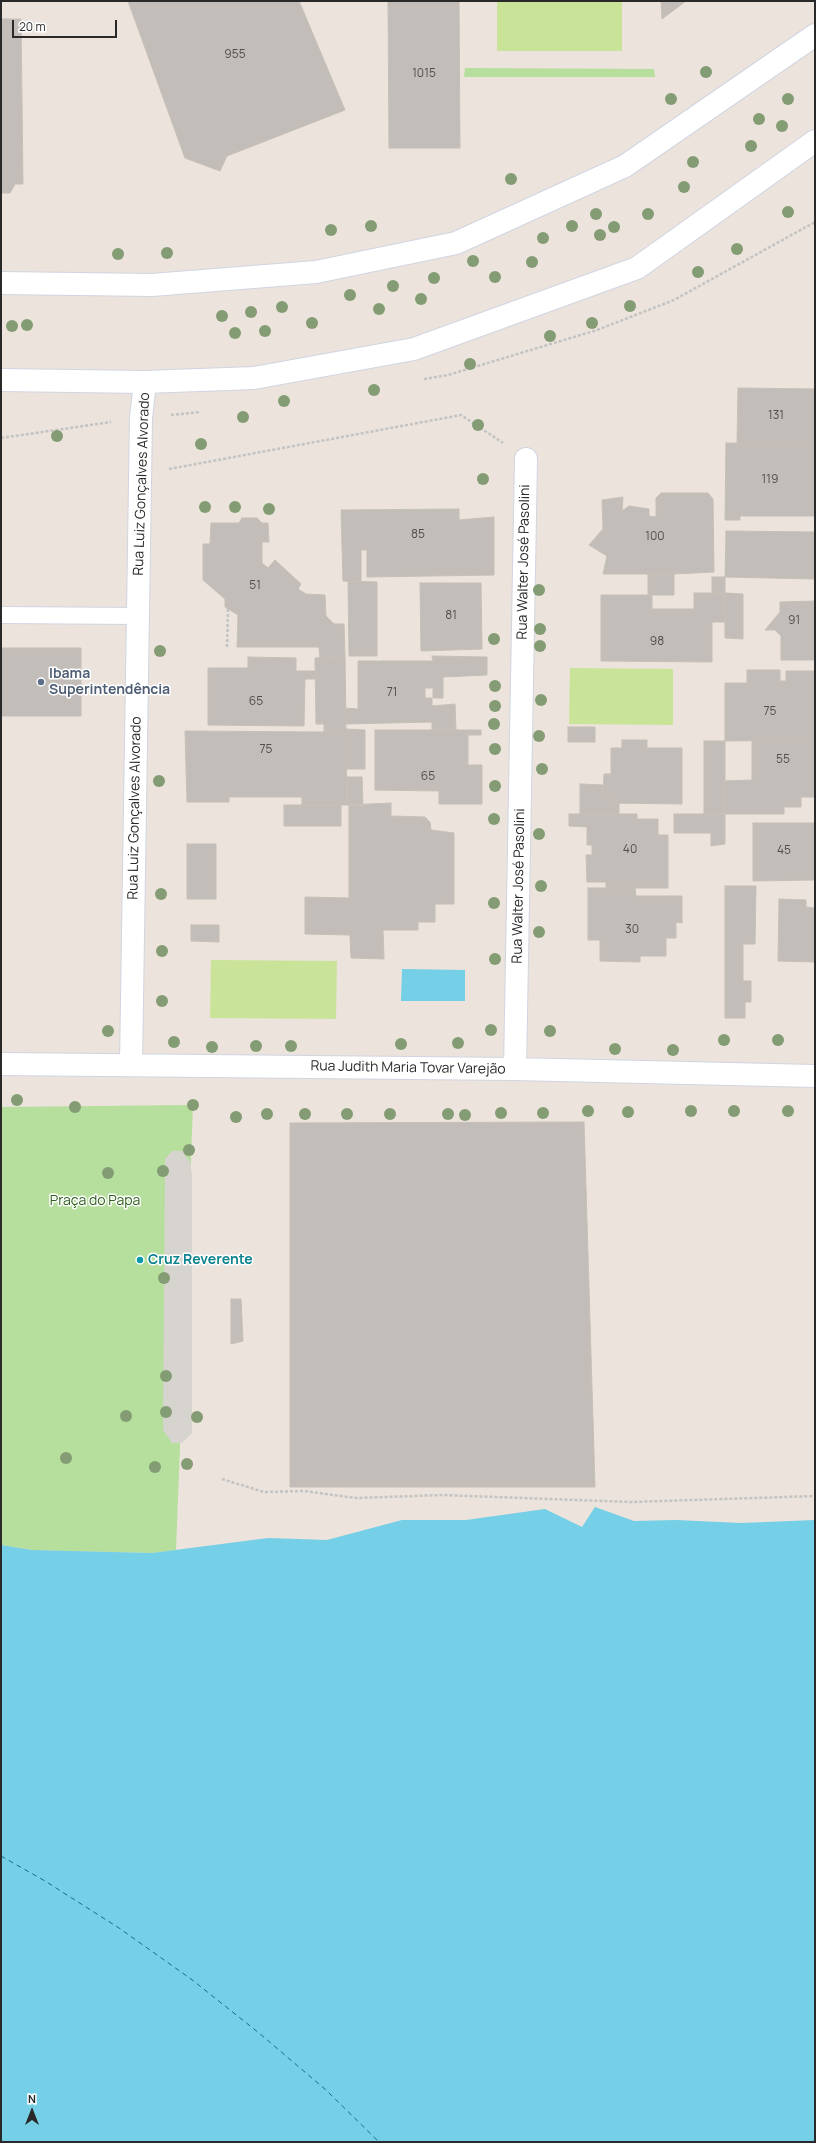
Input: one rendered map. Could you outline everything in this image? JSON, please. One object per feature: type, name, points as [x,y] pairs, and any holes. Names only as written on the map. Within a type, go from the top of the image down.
[{"type":"street","points":[[1,283],[152,285],[308,272],[456,243],[625,166],[815,35]]},
{"type":"street","points":[[1,380],[145,382],[254,378],[414,349],[637,268],[815,142]]},
{"type":"street","name":"Rua Luiz Gonçalves Alvorado","points":[[131,1065],[141,418],[145,382]]},
{"type":"street","name":"Rua Walter José Pasolini","points":[[515,1070],[526,459]]},
{"type":"street","name":"Rua Judith Maria Tovar Varejão","points":[[1,1064],[515,1070],[815,1076]]},
{"type":"lane","points":[[1,615],[138,616]]},
{"type":"path","points":[[141,475],[461,415],[526,459]]},
{"type":"path","points":[[1,438],[141,418]]},
{"type":"path","points":[[227,647],[228,609]]},
{"type":"path","points":[[222,1479],[264,1492],[304,1491],[356,1498],[442,1495],[631,1502],[815,1496]]},
{"type":"green space","points":[[497,1],[622,1],[622,51],[497,51]]},
{"type":"green space","points":[[465,68],[654,69],[655,77],[464,77]]},
{"type":"green space","points":[[570,668],[673,669],[673,725],[569,724]]},
{"type":"green space","points":[[211,960],[337,961],[336,1019],[210,1018]]},
{"type":"green space","name":"Praça do Papa","points":[[193,1105],[176,1550],[152,1553],[64,1551],[32,1550],[1,1545],[1,1107]]},
{"type":"shaded area","points":[[172,1151],[182,1151],[190,1162],[192,1175],[192,1433],[182,1443],[172,1443],[163,1430],[165,1159]]},
{"type":"water","points":[[402,969],[465,970],[465,1001],[401,1001]]},
{"type":"water","points":[[595,1507],[634,1521],[676,1520],[741,1523],[815,1520],[815,2142],[1,2142],[1,1545],[32,1550],[152,1553],[268,1538],[327,1540],[402,1520],[466,1520],[545,1509],[582,1527]]},
{"type":"building","points":[[128,1],[299,1],[345,110],[227,156],[220,171],[185,158]]},
{"type":"building","points":[[388,1],[459,1],[460,148],[389,148]]},
{"type":"building","points":[[661,1],[686,1],[662,19]]},
{"type":"building","points":[[1,19],[21,19],[23,184],[15,184],[10,193],[1,193]]},
{"type":"building","points":[[738,388],[815,389],[815,444],[737,443]]},
{"type":"building","points":[[726,443],[815,444],[815,516],[740,516],[740,520],[725,520]]},
{"type":"building","points":[[661,493],[708,493],[713,499],[714,572],[674,574],[603,574],[607,556],[589,545],[603,529],[602,500],[623,497],[622,511],[629,506],[649,509],[649,516],[656,517],[656,498]]},
{"type":"building","points":[[459,509],[459,520],[494,517],[494,575],[367,577],[367,550],[361,550],[361,582],[343,581],[341,510]]},
{"type":"building","points":[[242,518],[257,518],[262,523],[268,523],[269,542],[262,542],[262,563],[268,568],[275,560],[301,584],[298,589],[306,594],[325,595],[326,616],[334,624],[344,624],[345,656],[320,658],[319,647],[237,647],[238,615],[225,607],[225,599],[203,580],[203,544],[210,544],[211,523],[239,523]]},
{"type":"building","points":[[726,531],[815,532],[815,579],[725,577]]},
{"type":"building","points":[[648,574],[674,574],[674,595],[648,595]]},
{"type":"building","points":[[712,577],[725,577],[725,593],[712,593]]},
{"type":"building","points":[[348,581],[377,582],[377,656],[349,656]]},
{"type":"building","points":[[420,583],[481,583],[482,649],[421,651]]},
{"type":"building","points":[[694,593],[725,593],[725,622],[712,622],[712,662],[601,661],[601,595],[652,595],[652,609],[694,609]]},
{"type":"building","points":[[725,593],[743,594],[743,639],[725,638]]},
{"type":"building","points":[[815,601],[815,660],[781,660],[781,636],[775,630],[765,630],[780,612],[780,602]]},
{"type":"building","name":"Ibama Superintendência","points":[[1,648],[81,648],[81,716],[1,716]]},
{"type":"building","points":[[345,656],[346,729],[324,732],[324,724],[316,724],[315,658]]},
{"type":"building","points":[[432,656],[487,657],[487,675],[443,677],[443,698],[433,698],[433,688],[425,688],[425,698],[432,698],[432,706],[455,704],[456,730],[432,730],[432,722],[346,724],[345,708],[358,709],[358,661],[433,661]]},
{"type":"building","points":[[248,657],[296,658],[296,671],[315,671],[316,679],[305,679],[304,726],[208,725],[208,668],[248,668]]},
{"type":"building","points":[[747,670],[780,670],[780,681],[786,681],[786,671],[815,671],[815,740],[725,741],[725,683],[747,683]]},
{"type":"building","points":[[568,727],[595,727],[595,742],[568,742]]},
{"type":"building","points":[[346,729],[347,805],[302,805],[302,797],[229,797],[229,802],[187,802],[185,731],[324,732]]},
{"type":"building","points":[[346,729],[365,730],[365,769],[347,769]]},
{"type":"building","points":[[375,730],[481,730],[481,735],[468,735],[468,765],[482,765],[482,804],[439,804],[439,791],[375,790]]},
{"type":"building","points":[[622,740],[647,740],[647,748],[682,748],[682,804],[611,803],[611,795],[603,795],[604,774],[611,774],[611,748],[622,748]]},
{"type":"building","points":[[815,740],[815,797],[801,797],[801,807],[784,807],[784,814],[725,814],[725,781],[752,780],[752,741]]},
{"type":"building","points":[[704,741],[725,741],[725,814],[704,814]]},
{"type":"building","points":[[347,777],[362,777],[363,806],[347,805]]},
{"type":"building","points":[[580,784],[603,785],[603,795],[611,795],[611,803],[619,803],[619,814],[580,814]]},
{"type":"building","points":[[391,803],[391,816],[425,817],[430,822],[431,830],[454,833],[454,904],[435,904],[435,922],[418,922],[418,930],[383,930],[384,959],[351,958],[350,935],[305,934],[305,897],[349,898],[349,805]]},
{"type":"building","points":[[284,805],[341,805],[341,826],[284,826]]},
{"type":"building","points":[[569,814],[637,814],[637,819],[658,819],[658,835],[668,835],[668,888],[606,888],[606,882],[587,882],[586,855],[592,855],[592,845],[587,845],[587,827],[569,826]]},
{"type":"building","points":[[674,814],[725,814],[725,844],[711,846],[711,833],[674,833]]},
{"type":"building","points":[[753,823],[815,823],[815,880],[753,881]]},
{"type":"building","points":[[187,844],[216,844],[216,899],[187,899]]},
{"type":"building","points":[[725,886],[756,886],[755,944],[743,944],[743,981],[751,981],[751,1002],[745,1002],[745,1018],[725,1018]]},
{"type":"building","points":[[588,888],[635,888],[636,896],[682,896],[682,923],[676,922],[676,938],[666,938],[666,956],[640,956],[640,962],[600,961],[600,940],[588,940]]},
{"type":"building","points":[[779,899],[806,900],[806,907],[815,908],[815,962],[778,961]]},
{"type":"building","points":[[191,925],[219,925],[219,942],[191,941]]},
{"type":"building","points":[[584,1122],[595,1487],[290,1487],[290,1123]]},
{"type":"building","points":[[231,1299],[241,1299],[243,1341],[231,1344]]},
{"type":"ferry route","points":[[1,1856],[45,1881],[119,1928],[191,1979],[259,2033],[326,2090],[379,2142]]},
{"type":"place","name":"Ibama Superintendência","points":[[41,682]]},
{"type":"place","name":"Cruz Reverente","points":[[140,1260]]}]
